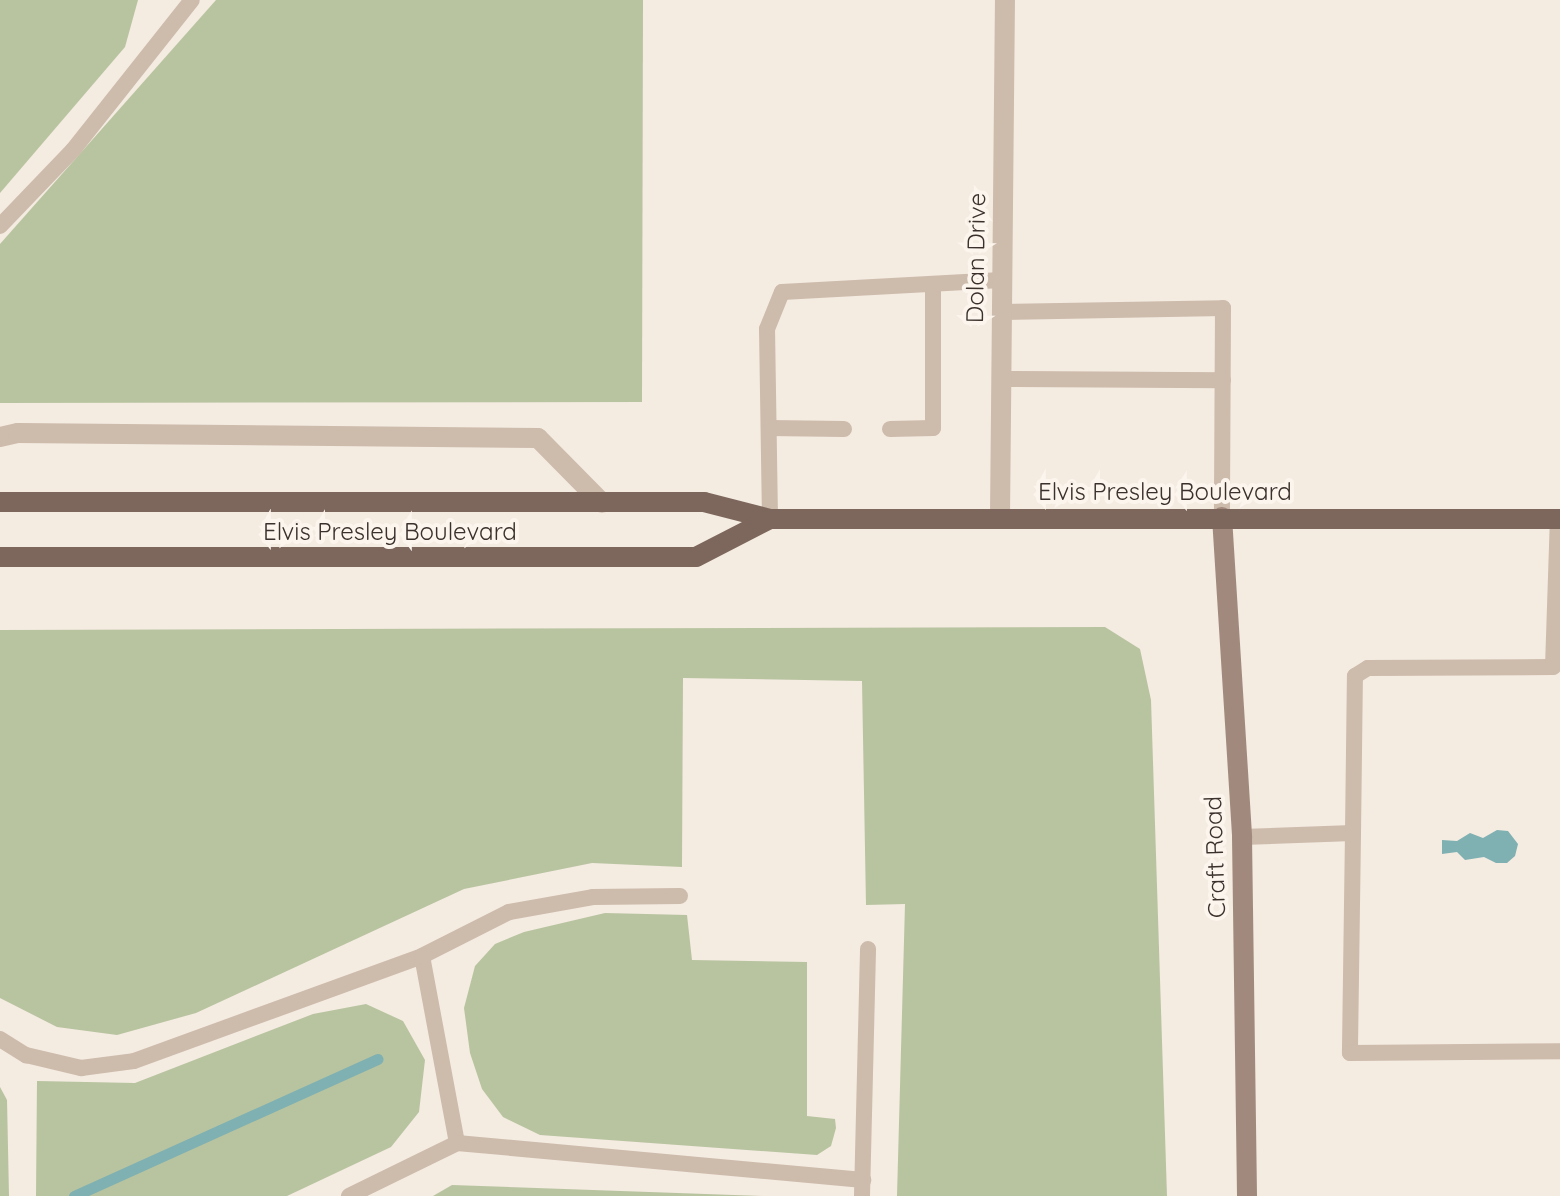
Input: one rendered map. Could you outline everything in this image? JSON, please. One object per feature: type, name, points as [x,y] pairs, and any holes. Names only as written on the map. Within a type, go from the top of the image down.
[{"type":"main road","name":"Elvis Presley Boulevard","points":[[0,502],[704,502],[770,519],[1559,519]]},
{"type":"main road","name":"Elvis Presley Boulevard","points":[[0,557],[696,557],[770,519]]},
{"type":"street","name":"Dolan Drive","points":[[1000,517],[1005,0]]},
{"type":"street","points":[[0,437],[33,433],[538,438],[602,503]]},
{"type":"street","name":"Craft Road","points":[[1222,517],[1242,837],[1247,1196]]},
{"type":"lane","points":[[0,226],[73,150],[175,8],[192,0]]},
{"type":"lane","points":[[770,519],[767,329],[782,292],[1002,280]]},
{"type":"lane","points":[[890,429],[933,428],[933,284]]},
{"type":"lane","points":[[1001,312],[1223,308],[1222,517]]},
{"type":"lane","points":[[1000,379],[1223,380]]},
{"type":"lane","points":[[769,428],[844,429]]},
{"type":"lane","points":[[1559,519],[1553,667],[1368,668],[1355,676],[1350,1053],[1560,1051]]},
{"type":"lane","points":[[1242,837],[1353,833]]},
{"type":"lane","points":[[0,1039],[26,1055],[81,1068],[134,1061],[422,956],[509,912],[593,897],[680,896]]},
{"type":"lane","points":[[349,1196],[457,1143],[863,1188],[868,949]]},
{"type":"lane","points":[[422,956],[457,1143]]},
{"type":"green space","points":[[0,0],[138,0],[125,47],[0,193]]},
{"type":"green space","points":[[216,0],[643,0],[642,402],[0,403],[0,244]]},
{"type":"green space","points":[[1105,627],[1140,649],[1151,700],[1167,1196],[897,1196],[905,904],[866,905],[862,681],[683,678],[682,867],[592,863],[464,889],[196,1013],[117,1035],[57,1027],[0,998],[0,630]]},
{"type":"green space","points":[[605,913],[687,915],[692,960],[807,962],[807,1116],[835,1119],[831,1146],[817,1155],[540,1135],[503,1117],[482,1089],[470,1053],[464,1008],[475,966],[495,944],[524,932]]},
{"type":"green space","points":[[366,1004],[403,1021],[425,1060],[419,1112],[391,1147],[287,1196],[36,1196],[37,1081],[135,1083],[313,1014]]},
{"type":"green space","points":[[0,1087],[7,1100],[9,1196],[0,1196]]},
{"type":"green space","points":[[452,1185],[762,1196],[433,1196]]},
{"type":"water","points":[[1497,830],[1508,831],[1518,844],[1515,856],[1507,863],[1496,863],[1484,857],[1465,860],[1457,852],[1442,854],[1442,840],[1457,841],[1470,833],[1483,838]]},
{"type":"waterway","points":[[74,1196],[378,1059]]}]
